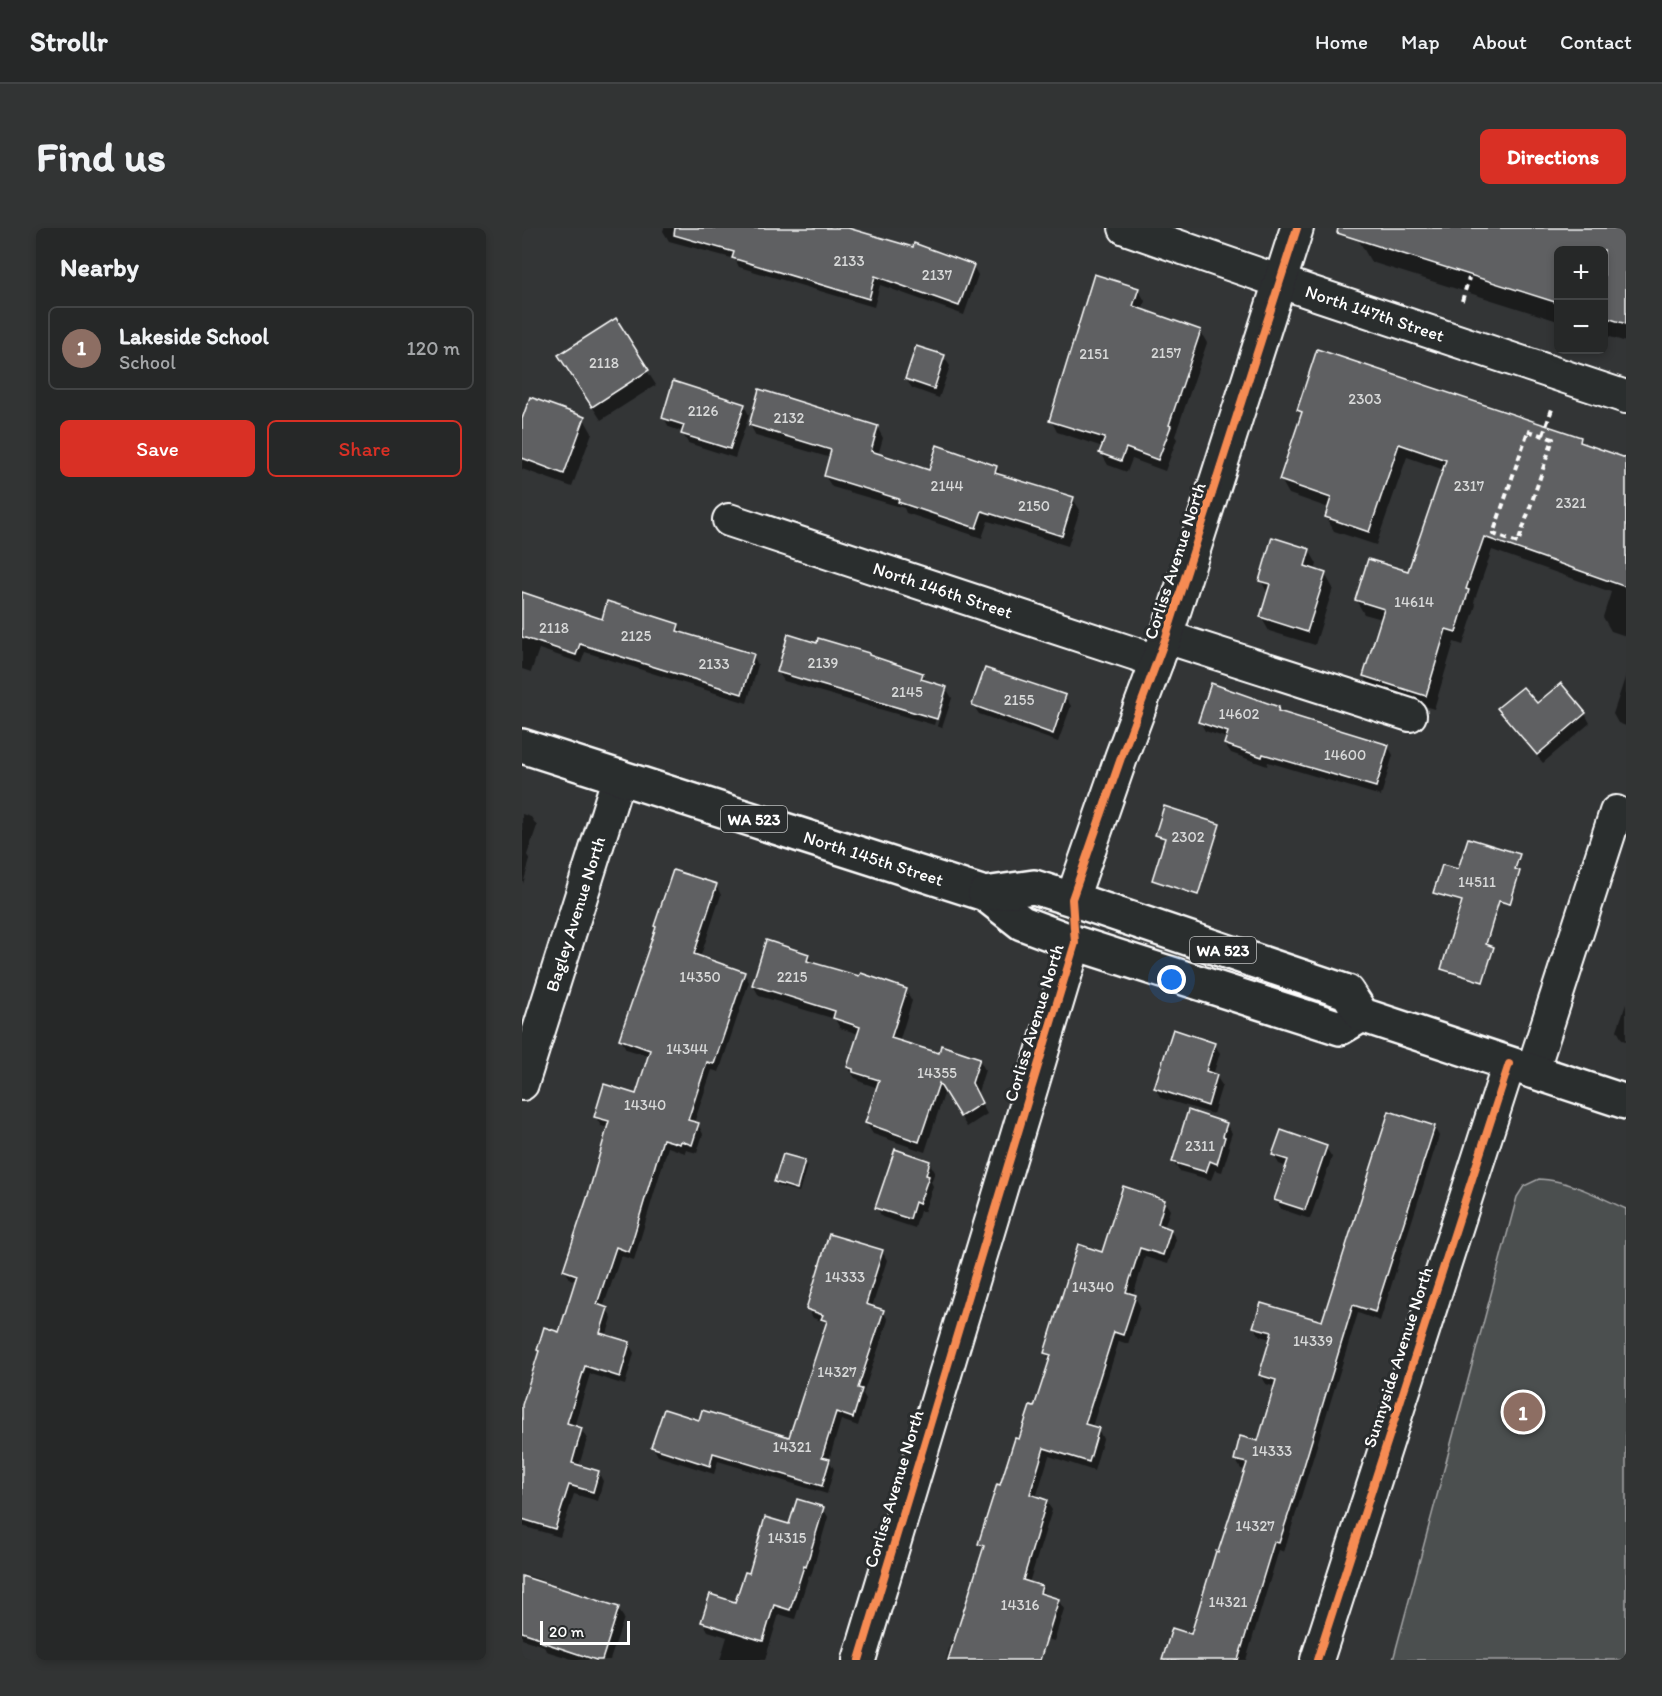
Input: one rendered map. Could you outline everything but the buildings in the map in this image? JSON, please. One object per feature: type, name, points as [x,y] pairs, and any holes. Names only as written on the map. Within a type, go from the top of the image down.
[{"type":"main road","name":"North 145th Street","points":[[522,746],[985,894],[1022,923],[1075,943],[1340,1028],[1362,1016],[1347,992],[1072,899],[1034,887],[985,894]]},
{"type":"main road","points":[[1362,1016],[1626,1102]]},
{"type":"street","name":"North 147th Street","points":[[1127,228],[1321,296],[1626,397]]},
{"type":"street","name":"Corliss Avenue North","points":[[1072,899],[1114,776],[1162,649],[1297,228]]},
{"type":"street","name":"North 146th Street","points":[[729,520],[1162,649],[1410,715]]},
{"type":"street","name":"Bagley Avenue North","points":[[522,1084],[620,776]]},
{"type":"street","name":"Sunnyside Avenue North","points":[[1317,1660],[1520,1068],[1616,812]]},
{"type":"street","name":"Corliss Avenue North","points":[[859,1660],[1075,943]]},
{"type":"path","points":[[1462,301],[1469,278]]},
{"type":"path","points":[[1543,435],[1552,409]]},
{"type":"path","points":[[1528,430],[1543,435],[1553,439],[1518,543],[1493,534],[1528,430]]},
{"type":"shaded area","points":[[1539,1179],[1562,1182],[1626,1209],[1626,1660],[1393,1660],[1517,1197],[1524,1186]]},
{"type":"cycle path","points":[[859,1660],[1075,943],[1072,899],[1166,637],[1297,228]]},
{"type":"cycle path","points":[[1317,1660],[1509,1064]]},
{"type":"place","name":"Lakeside School","points":[[1523,1412]]}]
